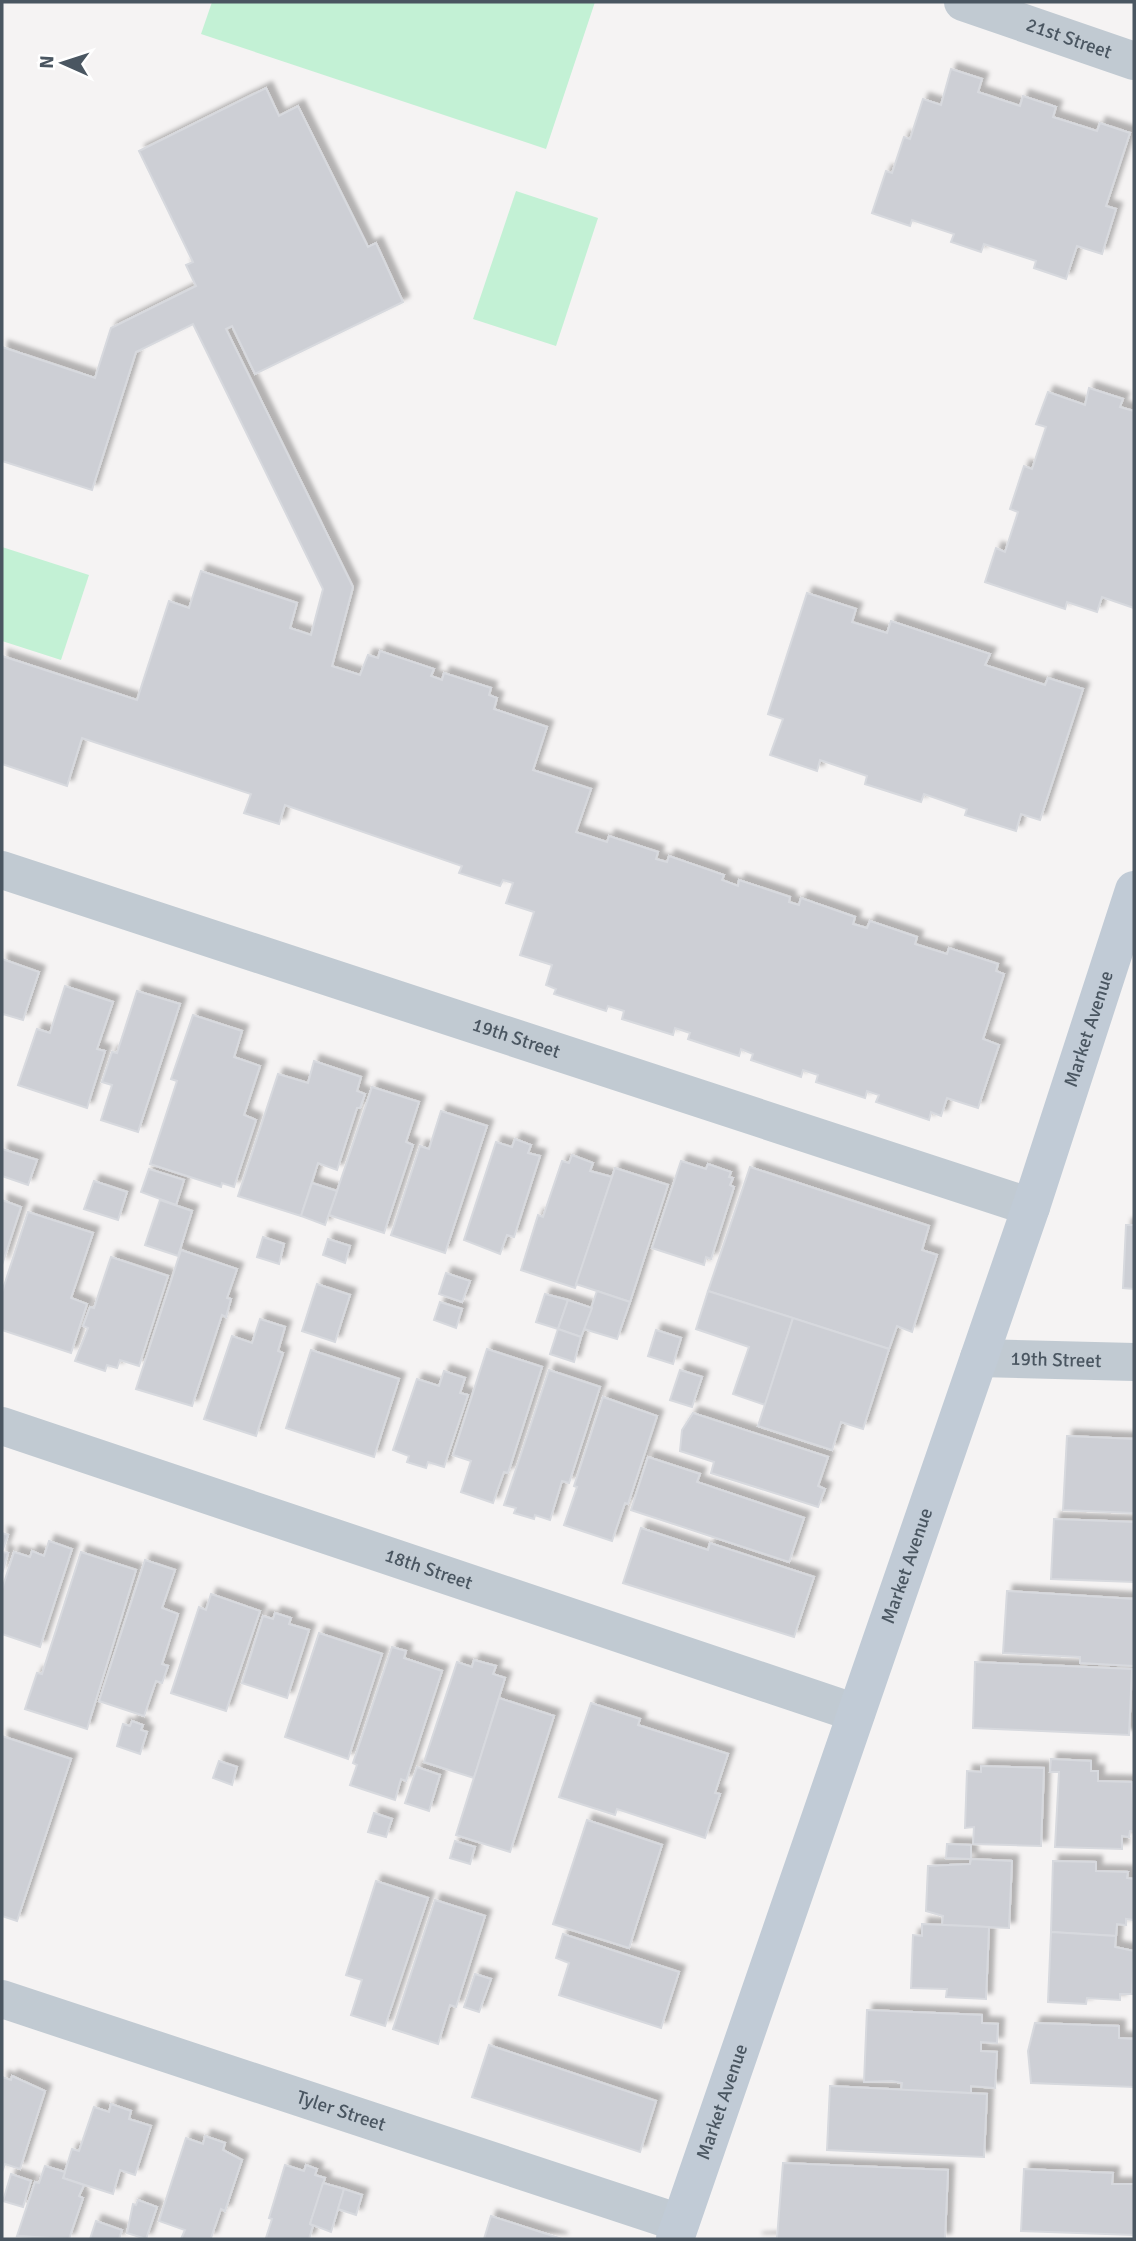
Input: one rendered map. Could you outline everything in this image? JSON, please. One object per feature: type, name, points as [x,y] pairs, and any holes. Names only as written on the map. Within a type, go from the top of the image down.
[{"type":"street","name":"21st Street","points":[[963,2],[1134,61]]},
{"type":"street","name":"19th Street","points":[[2,870],[1031,1207]]},
{"type":"street","name":"Market Avenue","points":[[677,2231],[1031,1207],[1134,890]]},
{"type":"street","name":"19th Street","points":[[979,1358],[1134,1362]]},
{"type":"street","name":"18th Street","points":[[2,1426],[856,1713]]},
{"type":"street","name":"Tyler Street","points":[[2,1999],[677,2231]]},
{"type":"green space","points":[[212,2],[595,2],[546,149],[201,34]]},
{"type":"green space","points":[[516,191],[598,218],[556,346],[473,319]]},
{"type":"green space","points":[[2,547],[89,575],[61,660],[2,641]]},
{"type":"building","points":[[951,69],[982,79],[978,92],[1020,106],[1023,96],[1056,107],[1053,117],[1097,131],[1100,123],[1130,133],[1106,206],[1116,209],[1102,254],[1077,246],[1066,279],[1034,268],[1036,261],[984,244],[981,252],[951,242],[954,234],[912,220],[910,226],[872,213],[886,171],[892,173],[904,137],[910,139],[923,99],[941,105]]},
{"type":"building","points":[[266,88],[279,116],[298,106],[368,247],[376,243],[403,302],[255,374],[232,326],[226,329],[353,587],[332,666],[360,675],[368,655],[378,658],[380,651],[434,669],[431,676],[442,680],[444,673],[491,688],[489,695],[497,698],[494,709],[547,727],[533,770],[591,789],[576,832],[607,842],[609,836],[658,852],[656,859],[667,862],[669,856],[724,875],[722,880],[738,886],[739,880],[790,897],[789,902],[799,905],[801,898],[855,917],[853,924],[867,928],[870,921],[917,937],[915,944],[947,954],[949,948],[998,964],[996,971],[1004,974],[983,1039],[999,1045],[978,1108],[947,1098],[941,1116],[931,1112],[929,1120],[876,1102],[879,1095],[867,1091],[865,1098],[816,1082],[818,1075],[803,1070],[801,1077],[751,1060],[753,1054],[741,1049],[739,1056],[688,1039],[690,1033],[675,1028],[673,1035],[622,1019],[624,1011],[608,1006],[606,1011],[554,994],[556,989],[546,985],[552,965],[520,955],[534,912],[506,903],[513,883],[503,880],[500,886],[459,873],[462,866],[285,805],[279,824],[244,813],[251,794],[82,738],[67,786],[2,764],[2,656],[137,700],[169,601],[189,608],[201,571],[297,603],[290,628],[311,635],[323,589],[193,324],[136,352],[92,490],[2,461],[2,347],[95,378],[111,328],[196,286],[186,265],[193,262],[139,151]]},
{"type":"building","points":[[1089,388],[1123,399],[1120,407],[1134,411],[1134,608],[1102,597],[1097,612],[1067,602],[1065,609],[985,582],[996,548],[1005,552],[1018,512],[1010,509],[1024,466],[1032,469],[1046,427],[1036,424],[1048,392],[1085,405]]},
{"type":"building","points":[[807,593],[856,609],[852,622],[887,633],[891,621],[990,654],[985,665],[1045,685],[1048,678],[1083,689],[1040,820],[1021,814],[1016,831],[965,815],[967,809],[924,794],[921,802],[865,784],[867,776],[820,760],[817,771],[770,755],[783,719],[768,714]]},
{"type":"building","points":[[2,959],[39,972],[23,1020],[3,1014],[2,1017]]},
{"type":"building","points":[[65,986],[113,1002],[97,1049],[105,1051],[87,1108],[18,1085],[37,1029],[50,1033]]},
{"type":"building","points":[[137,991],[180,1004],[138,1132],[101,1120],[112,1085],[102,1082],[112,1052],[117,1053]]},
{"type":"building","points":[[193,1015],[242,1031],[234,1057],[260,1066],[244,1115],[256,1120],[234,1187],[222,1183],[221,1187],[150,1164],[177,1081],[171,1079]]},
{"type":"building","points":[[314,1061],[361,1077],[357,1091],[365,1094],[360,1108],[357,1108],[337,1170],[318,1163],[301,1216],[238,1196],[278,1074],[308,1083]]},
{"type":"building","points":[[372,1087],[419,1102],[406,1142],[413,1145],[384,1233],[329,1215]]},
{"type":"building","points":[[441,1111],[487,1126],[445,1253],[391,1235],[420,1146],[429,1149]]},
{"type":"building","points":[[515,1139],[531,1145],[528,1153],[540,1156],[514,1237],[507,1235],[500,1254],[464,1240],[496,1142],[512,1147]]},
{"type":"building","points":[[2,1149],[37,1160],[28,1185],[2,1176]]},
{"type":"building","points":[[572,1155],[593,1163],[590,1171],[612,1177],[575,1288],[521,1270],[538,1215],[543,1217],[562,1161],[569,1163]]},
{"type":"building","points":[[681,1161],[706,1169],[708,1164],[731,1172],[729,1177],[733,1178],[730,1185],[734,1187],[711,1259],[706,1257],[704,1265],[652,1248]]},
{"type":"building","points":[[750,1167],[929,1226],[922,1250],[937,1255],[912,1332],[897,1326],[889,1349],[708,1291]]},
{"type":"building","points":[[615,1168],[668,1185],[630,1302],[576,1284]]},
{"type":"building","points":[[149,1169],[184,1180],[176,1205],[141,1192]]},
{"type":"building","points":[[94,1181],[127,1192],[118,1220],[84,1209]]},
{"type":"building","points":[[312,1183],[337,1191],[325,1225],[301,1216]]},
{"type":"building","points":[[2,1200],[21,1207],[2,1265]]},
{"type":"building","points":[[160,1200],[192,1211],[178,1256],[145,1245]]},
{"type":"building","points":[[28,1212],[93,1233],[71,1298],[87,1304],[71,1353],[2,1330],[2,1292]]},
{"type":"building","points":[[1126,1225],[1134,1225],[1134,1289],[1123,1288]]},
{"type":"building","points":[[263,1237],[284,1244],[279,1264],[257,1257]]},
{"type":"building","points":[[328,1239],[350,1246],[345,1263],[323,1255]]},
{"type":"building","points":[[181,1250],[237,1269],[227,1298],[231,1299],[226,1317],[222,1315],[192,1406],[136,1389]]},
{"type":"building","points":[[111,1257],[168,1276],[139,1366],[120,1360],[117,1368],[107,1365],[105,1371],[75,1361],[88,1328],[83,1326],[90,1307],[94,1308]]},
{"type":"building","points":[[446,1273],[470,1281],[462,1302],[439,1294]]},
{"type":"building","points":[[317,1284],[350,1295],[335,1342],[302,1331]]},
{"type":"building","points":[[597,1291],[630,1302],[617,1339],[584,1329]]},
{"type":"building","points":[[708,1291],[793,1318],[765,1405],[733,1394],[749,1347],[696,1329]]},
{"type":"building","points":[[545,1294],[568,1300],[558,1329],[536,1322]]},
{"type":"building","points":[[568,1300],[592,1308],[581,1337],[558,1329]]},
{"type":"building","points":[[440,1302],[462,1309],[456,1328],[434,1320]]},
{"type":"building","points":[[793,1318],[889,1349],[863,1429],[841,1422],[832,1450],[758,1426]]},
{"type":"building","points":[[260,1319],[285,1327],[278,1351],[283,1353],[256,1436],[204,1419],[232,1336],[252,1343]]},
{"type":"building","points":[[558,1329],[581,1337],[574,1362],[550,1354]]},
{"type":"building","points":[[656,1330],[681,1338],[673,1364],[648,1356]]},
{"type":"building","points":[[487,1349],[542,1367],[508,1473],[504,1472],[493,1503],[461,1492],[471,1461],[453,1455]]},
{"type":"building","points":[[311,1350],[399,1379],[374,1457],[286,1428]]},
{"type":"building","points":[[549,1370],[600,1387],[569,1483],[562,1481],[550,1520],[514,1513],[516,1508],[504,1505]]},
{"type":"building","points":[[680,1370],[702,1377],[692,1407],[670,1400]]},
{"type":"building","points":[[444,1371],[465,1378],[460,1393],[468,1395],[444,1467],[428,1462],[426,1468],[407,1462],[409,1456],[393,1450],[417,1379],[439,1386]]},
{"type":"building","points":[[603,1397],[657,1416],[628,1504],[625,1503],[612,1541],[564,1525]]},
{"type":"building","points":[[693,1413],[828,1457],[818,1486],[825,1489],[818,1507],[711,1473],[714,1462],[680,1451],[682,1430]]},
{"type":"building","points":[[1067,1436],[1134,1439],[1134,1513],[1063,1510]]},
{"type":"building","points":[[648,1457],[700,1474],[697,1482],[804,1518],[789,1562],[631,1510]]},
{"type":"building","points":[[1054,1519],[1134,1522],[1134,1582],[1051,1579]]},
{"type":"building","points":[[641,1528],[708,1550],[710,1543],[814,1577],[794,1637],[623,1583]]},
{"type":"building","points":[[2,1533],[8,1535],[2,1552]]},
{"type":"building","points":[[49,1541],[72,1549],[40,1647],[2,1634],[2,1589],[14,1552],[30,1557],[32,1551],[44,1556]]},
{"type":"building","points":[[2,1552],[8,1553],[2,1574]]},
{"type":"building","points":[[81,1552],[136,1570],[87,1729],[25,1709],[37,1673],[42,1674]]},
{"type":"building","points":[[145,1560],[175,1570],[162,1608],[178,1614],[162,1664],[168,1666],[162,1683],[156,1681],[144,1716],[99,1701]]},
{"type":"building","points":[[1007,1591],[1134,1599],[1134,1666],[1080,1663],[1080,1657],[1003,1653]]},
{"type":"building","points":[[211,1594],[260,1611],[226,1711],[171,1693],[199,1607],[206,1610]]},
{"type":"building","points":[[275,1613],[291,1618],[289,1624],[309,1630],[287,1698],[242,1683],[263,1616],[273,1619]]},
{"type":"building","points":[[319,1633],[382,1654],[348,1759],[285,1737]]},
{"type":"building","points":[[392,1647],[406,1651],[404,1658],[442,1671],[406,1781],[401,1779],[395,1800],[350,1785],[357,1765],[353,1763]]},
{"type":"building","points":[[474,1660],[496,1666],[493,1674],[505,1678],[474,1778],[424,1762],[457,1662],[472,1667]]},
{"type":"building","points":[[975,1662],[1132,1669],[1129,1735],[973,1728]]},
{"type":"building","points":[[499,1698],[554,1716],[510,1852],[456,1835]]},
{"type":"building","points":[[591,1703],[640,1719],[638,1725],[728,1754],[715,1793],[720,1794],[705,1838],[617,1809],[615,1815],[559,1797]]},
{"type":"building","points":[[132,1721],[143,1725],[141,1730],[147,1732],[140,1754],[117,1746],[123,1724],[130,1726]]},
{"type":"building","points":[[2,1736],[71,1759],[17,1921],[2,1916]]},
{"type":"building","points":[[1051,1759],[1091,1761],[1091,1771],[1098,1771],[1098,1781],[1132,1782],[1134,1831],[1130,1831],[1129,1837],[1122,1836],[1122,1849],[1055,1847],[1059,1772],[1050,1772]]},
{"type":"building","points":[[219,1761],[237,1767],[232,1785],[213,1778]]},
{"type":"building","points":[[981,1766],[1044,1768],[1041,1846],[973,1844],[974,1827],[965,1828],[967,1771],[981,1772]]},
{"type":"building","points":[[417,1767],[440,1775],[429,1811],[405,1803]]},
{"type":"building","points":[[374,1813],[392,1819],[386,1837],[368,1832]]},
{"type":"building","points":[[587,1820],[662,1845],[629,1948],[553,1924]]},
{"type":"building","points":[[455,1841],[475,1847],[470,1864],[450,1858]]},
{"type":"building","points":[[947,1844],[971,1845],[971,1859],[946,1858]]},
{"type":"building","points":[[971,1859],[1012,1861],[1009,1928],[942,1925],[943,1916],[926,1911],[928,1866],[970,1864]]},
{"type":"building","points":[[1053,1861],[1096,1862],[1096,1871],[1128,1872],[1127,1878],[1134,1879],[1134,1920],[1126,1919],[1126,1925],[1117,1924],[1116,1936],[1051,1932]]},
{"type":"building","points":[[376,1881],[428,1898],[385,2026],[351,2015],[362,1980],[346,1975]]},
{"type":"building","points":[[435,1900],[485,1916],[456,2007],[450,2005],[438,2044],[393,2029]]},
{"type":"building","points":[[922,1924],[989,1927],[986,1999],[946,1997],[947,1989],[911,1988],[913,1935],[922,1936]]},
{"type":"building","points":[[1051,1932],[1116,1936],[1115,1947],[1134,1951],[1132,1994],[1120,1994],[1120,2000],[1087,1998],[1086,2004],[1048,2002]]},
{"type":"building","points":[[563,1934],[679,1972],[661,2028],[559,1995],[569,1963],[556,1958]]},
{"type":"building","points":[[475,1974],[491,1979],[479,2012],[464,2007]]},
{"type":"building","points":[[867,2010],[982,2015],[982,2023],[998,2024],[997,2043],[981,2042],[981,2051],[997,2052],[995,2088],[971,2086],[971,2093],[901,2090],[902,2083],[864,2082]]},
{"type":"building","points":[[1035,2023],[1119,2026],[1119,2038],[1134,2039],[1134,2087],[1031,2083],[1028,2051]]},
{"type":"building","points":[[489,2045],[656,2101],[640,2152],[472,2097]]},
{"type":"building","points":[[12,2076],[45,2091],[20,2169],[5,2164],[2,2172],[2,2077],[11,2080]]},
{"type":"building","points":[[830,2086],[987,2094],[984,2157],[827,2150]]},
{"type":"building","points":[[111,2104],[131,2111],[129,2119],[151,2126],[135,2175],[120,2170],[113,2194],[63,2178],[72,2149],[79,2151],[94,2107],[109,2112]]},
{"type":"building","points":[[205,2136],[225,2143],[223,2150],[242,2160],[225,2211],[221,2209],[211,2238],[181,2239],[185,2230],[159,2221],[186,2138],[203,2144]]},
{"type":"building","points":[[783,2163],[948,2170],[945,2239],[756,2239],[777,2238]]},
{"type":"building","points":[[285,2165],[304,2171],[306,2165],[317,2169],[315,2175],[325,2178],[310,2224],[313,2226],[309,2239],[266,2238],[272,2219],[269,2218]]},
{"type":"building","points":[[45,2166],[65,2172],[63,2178],[84,2185],[79,2196],[83,2198],[69,2239],[17,2236],[35,2182],[39,2183]]},
{"type":"building","points":[[1024,2169],[1113,2173],[1112,2184],[1134,2184],[1134,2235],[1021,2231]]},
{"type":"building","points":[[11,2174],[31,2181],[23,2207],[3,2201]]},
{"type":"building","points":[[323,2183],[344,2189],[331,2232],[310,2224]]},
{"type":"building","points":[[344,2189],[362,2195],[356,2215],[338,2209]]},
{"type":"building","points":[[138,2200],[157,2207],[146,2239],[127,2233],[133,2204],[136,2205]]},
{"type":"building","points":[[491,2216],[562,2239],[484,2239]]},
{"type":"building","points":[[96,2221],[122,2230],[119,2239],[90,2239]]}]
